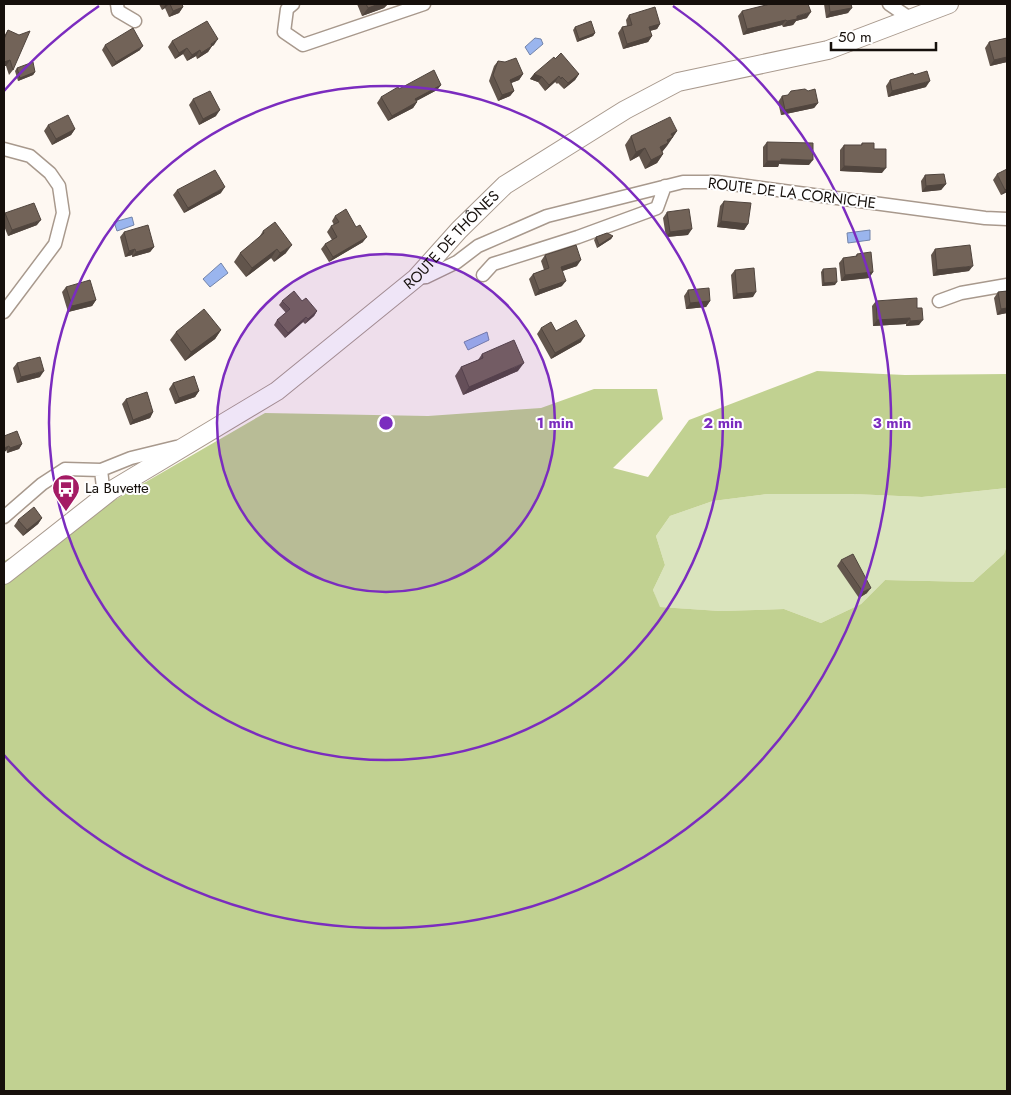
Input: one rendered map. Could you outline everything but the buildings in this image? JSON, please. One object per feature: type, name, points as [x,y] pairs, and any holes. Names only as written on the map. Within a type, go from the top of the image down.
[{"type":"main road","name":"ROUTE DE THÔNES","points":[[4,575],[104,496],[277,391],[416,278],[458,230],[505,185],[625,110],[678,82],[828,50],[949,4]]},
{"type":"street","points":[[117,4],[118,11],[135,21]]},
{"type":"street","points":[[293,4],[287,9],[284,32],[303,45],[424,4]]},
{"type":"street","points":[[889,4],[911,19]]},
{"type":"street","points":[[4,149],[30,156],[50,173],[59,186],[63,213],[55,244],[4,312]]},
{"type":"street","name":"ROUTE DE LA CORNICHE","points":[[416,278],[426,277],[457,262],[478,246],[547,216],[684,182],[717,182],[985,218],[1007,219]]},
{"type":"street","points":[[483,275],[493,264],[578,237],[657,208],[665,186]]},
{"type":"street","points":[[940,301],[961,293],[1007,285]]},
{"type":"street","points":[[4,517],[42,484],[65,469],[101,470],[131,458],[188,444]]},
{"type":"street","points":[[101,470],[104,496]]},
{"type":"green space","points":[[817,371],[905,375],[1007,374],[1007,488],[922,497],[853,494],[767,494],[713,501],[670,516],[656,536],[665,565],[653,590],[660,607],[720,611],[784,609],[821,623],[861,604],[885,580],[973,582],[1004,554],[1007,545],[1007,1091],[4,1091],[4,561],[87,516],[265,413],[428,416],[541,408],[594,389],[657,389],[663,419],[613,468],[648,477],[689,420]]},
{"type":"green space","points":[[1007,488],[1007,545],[1004,554],[973,582],[885,580],[861,604],[821,623],[784,609],[720,611],[659,607],[653,590],[665,565],[656,536],[670,516],[713,501],[767,494],[854,494],[922,497]]},
{"type":"water","points":[[535,38],[541,39],[543,44],[530,55],[525,47]]},
{"type":"water","points":[[132,217],[134,225],[117,231],[114,222]]},
{"type":"water","points":[[870,230],[870,240],[848,243],[847,233]]},
{"type":"water","points":[[221,263],[228,273],[210,287],[203,279]]},
{"type":"water","points":[[487,332],[489,340],[468,350],[464,342]]},
{"type":"place","name":"La Buvette","points":[[66,512]]}]
